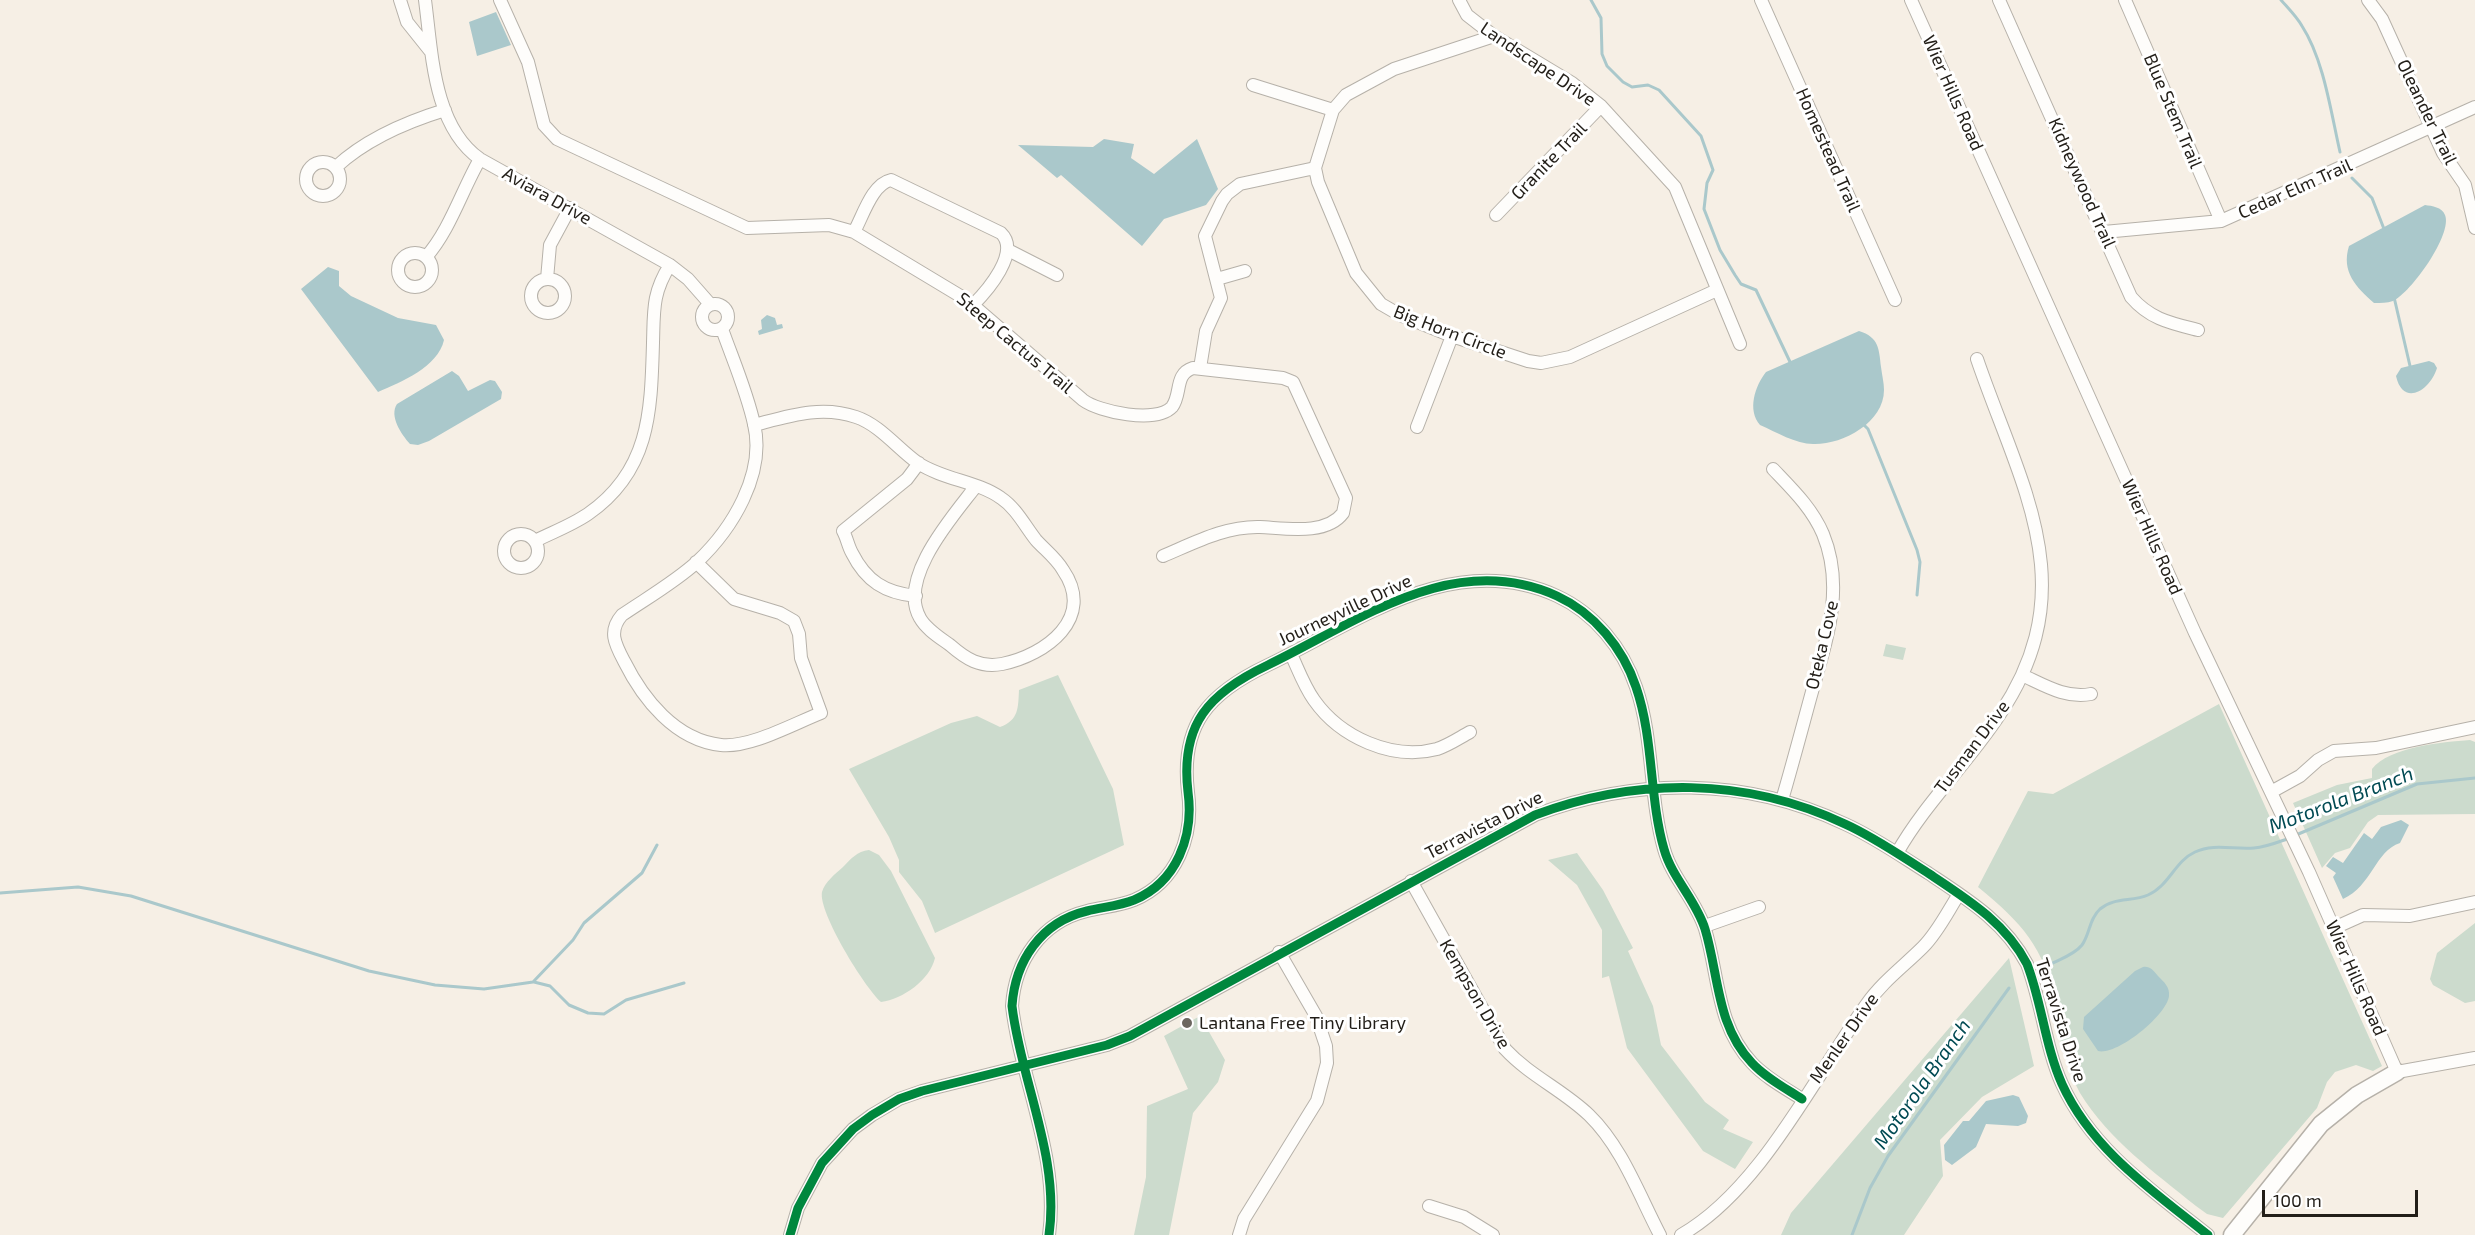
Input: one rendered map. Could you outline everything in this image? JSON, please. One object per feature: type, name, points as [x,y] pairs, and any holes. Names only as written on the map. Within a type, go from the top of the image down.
[{"type":"street","name":"Aviara Drive","points":[[400,0],[407,22],[432,53]]},
{"type":"street","name":"Aviara Drive","points":[[425,0],[432,53],[445,110],[464,146],[480,159],[670,265],[688,279],[710,304],[702,314],[705,326],[716,330],[722,328],[754,425],[755,453],[744,495],[733,519],[696,562],[622,615],[614,627],[614,640],[639,691],[666,718],[701,740],[719,745],[737,745],[821,713],[801,658],[799,634],[794,621],[780,613],[734,599],[696,562]]},
{"type":"street","name":"Steep Cactus Trail","points":[[500,0],[528,62],[544,125],[557,139],[747,228],[829,225],[854,232],[973,305],[1083,400],[1097,409],[1161,414],[1175,401],[1180,380],[1185,373],[1191,369],[1200,368]]},
{"type":"street","name":"Landscape Drive","points":[[1458,0],[1467,15],[1494,36],[1572,83],[1601,106],[1676,187],[1740,344]]},
{"type":"street","name":"Homestead Trail","points":[[1761,0],[1895,300]]},
{"type":"street","name":"Wier Hills Road","points":[[1911,0],[2195,633],[2309,872],[2397,1071]]},
{"type":"street","name":"Kidneywood Trail","points":[[1999,0],[2132,297],[2144,311],[2162,321],[2198,330]]},
{"type":"street","name":"Blue Stem Trail","points":[[2125,0],[2221,221]]},
{"type":"street","name":"Oleander Trail","points":[[2368,0],[2382,19],[2444,153],[2464,185],[2475,228]]},
{"type":"street","points":[[1163,556],[1221,532],[1259,527],[1283,530],[1330,524],[1340,518],[1346,508],[1346,498],[1338,478],[1293,382],[1282,378],[1200,368],[1206,331],[1220,304],[1217,279],[1205,236],[1227,194],[1240,184],[1315,168],[1333,110],[1346,95],[1394,69],[1494,36]]},
{"type":"street","points":[[1253,85],[1333,110]]},
{"type":"street","name":"Granite Trail","points":[[1497,215],[1601,106]]},
{"type":"street","name":"Cedar Elm Trail","points":[[2104,232],[2221,221],[2475,107]]},
{"type":"street","points":[[336,167],[345,158],[410,121],[445,110]]},
{"type":"street","points":[[426,257],[444,233],[461,193],[480,159]]},
{"type":"street","name":"Big Horn Circle","points":[[1315,168],[1318,182],[1356,273],[1374,298],[1400,315],[1452,336],[1528,361],[1555,362],[1625,334],[1717,290]]},
{"type":"street","points":[[854,232],[876,190],[884,183],[894,180],[1002,233],[1007,240],[1008,250],[991,285],[973,305]]},
{"type":"street","points":[[547,279],[550,245],[570,208]]},
{"type":"street","points":[[1008,250],[1057,274]]},
{"type":"street","points":[[535,541],[598,507],[618,486],[637,456],[645,436],[651,405],[654,298],[658,282],[670,265]]},
{"type":"street","points":[[1217,279],[1245,271]]},
{"type":"street","points":[[1417,427],[1452,336]]},
{"type":"street","name":"Tusman Drive","points":[[1897,854],[1939,790],[2000,715],[2022,675],[2032,648],[2042,602],[2041,554],[2032,509],[1977,359]]},
{"type":"street","points":[[754,425],[816,411],[855,417],[871,424],[919,464],[989,490],[1011,506],[1064,570],[1074,603],[1066,627],[1046,646],[1004,664],[982,665],[964,657],[926,626],[917,611],[918,580],[932,544],[976,486]]},
{"type":"street","points":[[916,596],[878,586],[858,564],[843,531],[908,479],[919,464]]},
{"type":"street","name":"Oteka Cove","points":[[1773,469],[1800,497],[1818,523],[1828,552],[1834,588],[1829,631],[1782,800]]},
{"type":"street","name":"Journeyville Drive","points":[[1049,1235],[1052,1208],[1050,1177],[1012,1006],[1016,980],[1027,953],[1058,923],[1086,911],[1138,898],[1149,892],[1170,872],[1181,854],[1190,821],[1186,765],[1191,734],[1197,720],[1218,695],[1240,678],[1389,605],[1446,584],[1489,579],[1529,585],[1576,607],[1598,626],[1621,654],[1629,668],[1641,705],[1667,860],[1705,926],[1723,1014],[1733,1038],[1761,1071],[1802,1100]]},
{"type":"street","points":[[1291,654],[1313,699],[1327,715],[1363,741],[1392,749],[1423,751],[1449,744],[1470,732]]},
{"type":"street","points":[[2022,675],[2064,693],[2081,696],[2091,694]]},
{"type":"street","points":[[2271,792],[2300,776],[2318,760],[2334,751],[2376,748],[2475,727]]},
{"type":"street","name":"Terravista Drive","points":[[790,1235],[798,1208],[822,1163],[852,1129],[899,1099],[922,1091],[1107,1045],[1130,1036],[1279,952],[1535,815],[1591,797],[1654,786],[1735,790],[1782,800],[1847,825],[1959,894],[1994,920],[2018,948],[2036,990],[2046,1035],[2062,1084],[2094,1136],[2124,1167],[2208,1235]]},
{"type":"street","name":"Kempson Drive","points":[[1411,881],[1505,1049],[1527,1070],[1578,1105],[1602,1129],[1624,1164],[1660,1235]]},
{"type":"street","name":"Menler Drive","points":[[1681,1235],[1712,1214],[1738,1190],[1878,988],[1924,946],[1959,894]]},
{"type":"street","points":[[2334,928],[2363,915],[2410,916],[2475,902]]},
{"type":"street","points":[[1705,926],[1759,907]]},
{"type":"street","points":[[1239,1235],[1244,1219],[1317,1101],[1327,1063],[1326,1046],[1316,1016],[1279,952]]},
{"type":"street","points":[[2232,1235],[2320,1124],[2356,1095],[2397,1071],[2475,1058]]},
{"type":"street","points":[[1429,1206],[1464,1217],[1492,1235]]},
{"type":"green space","points":[[1886,644],[1906,648],[1903,660],[1883,656]]},
{"type":"green space","points":[[1058,675],[1113,789],[1124,845],[935,933],[922,901],[899,872],[899,860],[889,837],[849,769],[951,723],[977,716],[1000,727],[1014,717],[1018,708],[1019,690]]},
{"type":"green space","points":[[2219,704],[2382,1066],[2373,1071],[2356,1065],[2335,1072],[2327,1082],[2317,1108],[2223,1218],[2207,1214],[2148,1168],[2104,1126],[2092,1110],[2080,1093],[2067,1063],[2052,1009],[2057,1005],[2038,951],[2019,925],[1978,887],[2028,791],[2053,794]]},
{"type":"green space","points":[[2470,740],[2475,742],[2475,814],[2378,815],[2368,822],[2350,848],[2335,853],[2322,868],[2293,803],[2337,785],[2372,778],[2372,769],[2391,755],[2431,744]]},
{"type":"green space","points":[[869,850],[879,855],[891,871],[935,958],[922,981],[906,993],[881,1002],[864,982],[844,949],[827,916],[822,892],[831,878],[854,856]]},
{"type":"green space","points":[[1577,853],[1603,890],[1633,948],[1628,951],[1653,1006],[1661,1045],[1705,1102],[1729,1120],[1723,1129],[1753,1142],[1735,1169],[1703,1151],[1627,1048],[1609,976],[1602,978],[1602,930],[1577,885],[1548,860]]},
{"type":"green space","points":[[2475,923],[2475,1001],[2465,1003],[2433,985],[2430,979],[2437,953]]},
{"type":"green space","points":[[2009,958],[2034,1066],[1982,1097],[1940,1140],[1943,1176],[1904,1235],[1781,1235],[1791,1213]]},
{"type":"green space","points":[[1200,1016],[1225,1060],[1218,1082],[1193,1113],[1169,1235],[1134,1235],[1146,1177],[1147,1106],[1188,1089],[1164,1036]]},
{"type":"water","points":[[496,12],[511,45],[477,56],[469,22]]},
{"type":"water","points":[[1104,139],[1134,144],[1131,158],[1154,174],[1197,139],[1218,189],[1206,205],[1164,219],[1142,246],[1061,175],[1057,178],[1018,145],[1093,147]]},
{"type":"water","points":[[2425,205],[2434,206],[2445,215],[2446,224],[2437,248],[2429,262],[2401,296],[2391,302],[2374,303],[2361,291],[2352,278],[2347,264],[2349,246]]},
{"type":"water","points":[[328,267],[339,271],[339,286],[351,296],[398,318],[436,325],[444,340],[440,350],[427,366],[378,392],[301,289]]},
{"type":"water","points":[[767,315],[775,318],[777,325],[782,324],[783,328],[759,335],[758,331],[762,329],[761,320]]},
{"type":"water","points":[[1859,331],[1871,337],[1877,344],[1884,385],[1882,402],[1869,422],[1859,430],[1836,441],[1813,444],[1793,440],[1760,425],[1753,405],[1756,391],[1766,372]]},
{"type":"water","points":[[2429,361],[2437,368],[2434,376],[2423,389],[2410,393],[2399,386],[2396,376],[2401,368]]},
{"type":"water","points":[[452,371],[459,376],[468,391],[490,380],[495,381],[502,392],[501,399],[429,441],[418,445],[410,444],[395,419],[397,404]]},
{"type":"water","points":[[2401,820],[2409,825],[2400,843],[2385,853],[2361,886],[2343,899],[2333,877],[2336,873],[2326,866],[2333,857],[2343,863],[2364,833],[2372,839],[2381,827]]},
{"type":"water","points":[[2143,967],[2151,969],[2166,985],[2169,996],[2166,1004],[2151,1023],[2128,1041],[2106,1051],[2098,1051],[2083,1029],[2084,1017],[2135,971]]},
{"type":"water","points":[[2013,1095],[2019,1097],[2028,1116],[2026,1123],[2018,1126],[1986,1124],[1976,1147],[1952,1165],[1945,1160],[1944,1145],[1963,1121],[1969,1121],[1986,1101]]},
{"type":"waterway","points":[[1591,0],[1601,18],[1602,54],[1607,66],[1623,82],[1632,87],[1648,85],[1659,90],[1701,136],[1713,170],[1707,183],[1704,209],[1720,250],[1741,284],[1756,290],[1791,364]]},
{"type":"waterway","points":[[2281,0],[2300,23],[2316,55],[2326,87],[2340,152]]},
{"type":"waterway","points":[[2352,178],[2372,198],[2384,229]]},
{"type":"waterway","points":[[2394,297],[2410,366]]},
{"type":"waterway","points":[[1862,423],[1868,429],[1917,550],[1920,562],[1917,595]]},
{"type":"waterway","name":"Motorola Branch","points":[[2296,835],[2417,784],[2475,778]]},
{"type":"waterway","name":"Motorola Branch","points":[[2051,964],[2072,954],[2082,945],[2096,913],[2105,905],[2142,897],[2155,891],[2182,861],[2195,852],[2217,847],[2259,847],[2290,838]]},
{"type":"waterway","points":[[0,893],[78,887],[131,896],[369,971],[435,985],[484,989],[533,982],[573,940],[584,923],[642,873],[657,845]]},
{"type":"waterway","points":[[534,982],[550,986],[569,1005],[588,1013],[604,1014],[626,1000],[684,983]]},
{"type":"waterway","name":"Motorola Branch","points":[[1852,1235],[1870,1188],[1888,1156],[2009,988]]},
{"type":"cycle path","points":[[1049,1235],[1051,1206],[1049,1177],[1012,1006],[1014,989],[1025,959],[1033,946],[1056,924],[1087,911],[1134,900],[1149,892],[1172,870],[1185,841],[1188,825],[1187,768],[1194,729],[1203,714],[1229,687],[1372,611],[1408,596],[1444,586],[1481,581],[1519,584],[1557,596],[1570,603],[1606,633],[1623,659],[1636,687],[1646,727],[1656,809],[1664,849],[1673,870],[1701,918],[1710,946],[1720,999],[1731,1032],[1740,1048],[1757,1068],[1802,1099]]},
{"type":"cycle path","points":[[790,1235],[798,1208],[822,1163],[853,1129],[899,1099],[922,1091],[1107,1045],[1130,1036],[1535,815],[1613,794],[1652,789],[1691,788],[1730,790],[1769,797],[1845,824],[1898,853],[1984,912],[2008,936],[2027,964],[2056,1070],[2075,1108],[2090,1129],[2126,1168],[2208,1235]]},
{"type":"place","name":"Lantana Free Tiny Library","points":[[1187,1023]]}]
